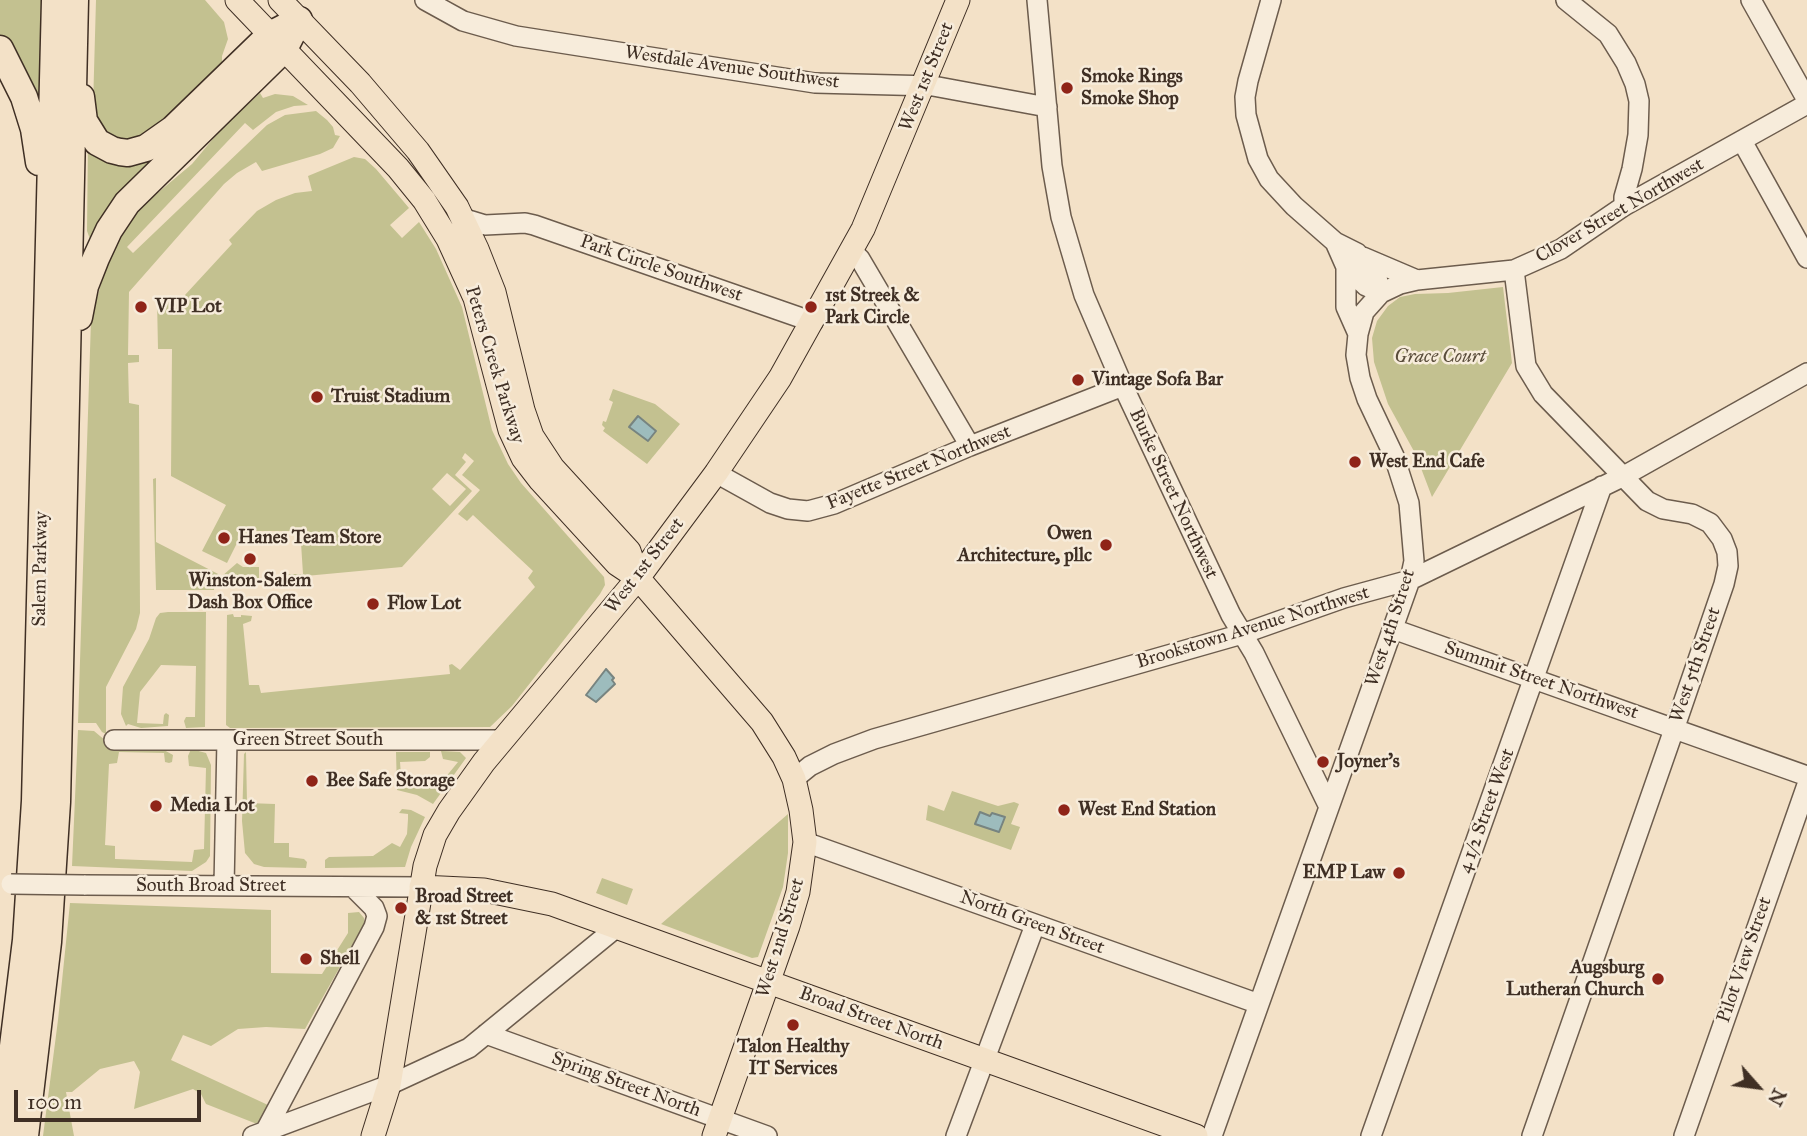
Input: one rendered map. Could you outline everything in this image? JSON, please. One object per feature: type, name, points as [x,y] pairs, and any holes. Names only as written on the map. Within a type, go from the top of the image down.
[{"type":"highway","name":"Salem Parkway","points":[[2,1136],[26,940],[35,801],[55,0]]},
{"type":"highway","name":"Salem Parkway","points":[[25,1136],[48,942],[56,830],[75,0]]},
{"type":"highway","points":[[65,408],[75,388],[82,298],[96,258],[116,218],[132,196],[299,20]]},
{"type":"highway","points":[[74,50],[87,127],[104,147],[128,153],[146,148],[164,137],[277,42]]},
{"type":"highway","points":[[0,49],[24,97],[36,141],[40,184],[39,271],[48,287]]},
{"type":"main road","name":"Peters Creek Parkway","points":[[237,0],[398,168],[436,218],[458,257],[475,298],[510,430],[523,458],[617,564],[638,578]]},
{"type":"main road","name":"Peters Creek Parkway","points":[[280,0],[360,83],[418,151],[444,187],[482,260],[500,314],[523,411],[532,436],[553,468],[628,551],[638,578]]},
{"type":"main road","name":"West 1st Street","points":[[373,1136],[389,1085],[427,855],[439,828],[470,781],[638,578],[716,473],[779,380],[852,251],[958,0]]},
{"type":"main road","name":"West 2nd Street","points":[[638,578],[762,722],[794,779],[801,810],[805,842],[798,892],[717,1127]]},
{"type":"main road","name":"Broad Street North","points":[[421,887],[507,893],[552,904],[1196,1136]]},
{"type":"street","name":"Westdale Avenue Southwest","points":[[425,0],[463,21],[516,36],[815,83],[924,85],[1047,107]]},
{"type":"street","name":"Burke Street Northwest","points":[[1037,0],[1057,198],[1084,295],[1122,386],[1231,615],[1254,653],[1329,807]]},
{"type":"street","points":[[1271,0],[1248,81],[1246,115],[1258,159],[1269,179],[1351,260],[1366,286],[1381,293]]},
{"type":"street","points":[[1566,0],[1608,34],[1626,63],[1635,85],[1639,101],[1638,135],[1624,206]]},
{"type":"street","points":[[1751,0],[1807,102]]},
{"type":"street","name":"Clover Street Northwest","points":[[1381,293],[1417,280],[1514,270],[1561,249],[1624,206],[1807,102]]},
{"type":"street","points":[[1742,141],[1807,258]]},
{"type":"street","name":"Park Circle Southwest","points":[[462,218],[485,225],[534,225],[813,322]]},
{"type":"street","points":[[482,260],[491,240],[508,225]]},
{"type":"street","points":[[852,251],[860,259],[970,446]]},
{"type":"street","points":[[1351,260],[1417,280]]},
{"type":"street","points":[[1351,260],[1346,307],[1358,334]]},
{"type":"street","name":"West 5th Street","points":[[1514,270],[1527,366],[1543,394],[1647,501],[1664,509],[1692,514],[1710,523],[1722,539],[1727,552],[1724,584],[1532,1136]]},
{"type":"street","name":"West 4th Street","points":[[1212,1136],[1410,580],[1413,561],[1409,503],[1394,456],[1360,378],[1356,355],[1364,312],[1381,293]]},
{"type":"street","name":"Brookstown Avenue Northwest","points":[[794,779],[822,760],[864,742],[1242,634],[1410,580],[1622,477],[1807,373]]},
{"type":"street","name":"Fayette Street Northwest","points":[[716,473],[770,503],[788,509],[808,511],[834,504],[970,446],[1122,386]]},
{"type":"street","name":"4 1/2 Street West","points":[[1371,1136],[1602,486]]},
{"type":"street","points":[[1368,592],[1387,607],[1394,626]]},
{"type":"street","name":"Summit Street Northwest","points":[[1394,626],[1807,776]]},
{"type":"street","name":"Green Street South","points":[[114,740],[503,740]]},
{"type":"street","points":[[224,886],[227,740]]},
{"type":"street","name":"Pilot View Street","points":[[1684,1136],[1807,785]]},
{"type":"street","name":"North Green Street","points":[[805,842],[1259,1004]]},
{"type":"street","name":"South Broad Street","points":[[5,884],[421,887]]},
{"type":"street","points":[[259,1133],[374,927],[377,916],[374,908],[353,887]]},
{"type":"street","points":[[956,1136],[1035,925]]},
{"type":"street","points":[[259,1133],[389,1085],[462,1052],[617,927]]},
{"type":"street","name":"Spring Street North","points":[[486,1034],[717,1127],[766,1136]]},
{"type":"green space","points":[[0,0],[41,0],[40,98],[33,104],[0,38]]},
{"type":"green space","points":[[96,0],[205,0],[224,22],[228,39],[222,63],[209,81],[154,132],[119,142],[109,137],[97,124],[93,107]]},
{"type":"green space","points":[[260,93],[263,98],[275,94],[293,96],[308,105],[276,112],[253,130],[245,123],[127,247],[133,253],[267,125],[285,115],[316,111],[333,127],[335,135],[340,136],[333,148],[320,154],[262,171],[256,162],[237,173],[224,184],[129,292],[128,355],[139,355],[139,362],[128,363],[129,403],[139,405],[140,613],[136,629],[106,687],[106,734],[96,723],[78,723],[91,320],[107,262],[123,231],[141,207],[192,164],[222,128]]},
{"type":"green space","points":[[88,138],[144,155],[151,164],[94,240],[90,239],[87,231]]},
{"type":"green space","name":"Truist Stadium","points":[[354,157],[365,159],[409,208],[390,225],[402,238],[419,222],[436,249],[462,307],[492,430],[508,464],[521,483],[604,577],[605,585],[600,594],[512,706],[490,727],[230,728],[226,725],[227,615],[252,616],[251,621],[243,624],[249,685],[259,685],[261,693],[450,674],[449,665],[452,664],[460,670],[535,587],[528,578],[533,571],[473,515],[467,521],[458,514],[480,490],[462,475],[474,461],[465,453],[462,458],[466,462],[455,475],[472,491],[402,567],[284,578],[284,574],[303,574],[301,543],[295,543],[295,531],[253,531],[252,535],[242,533],[227,563],[202,551],[226,505],[171,476],[172,349],[158,349],[157,300],[172,301],[173,308],[232,244],[229,240],[257,211],[295,193],[312,191],[308,176]],"holes":[[[447,473],[466,489],[450,506],[432,489]]]},
{"type":"green space","name":"Grace Court","points":[[1503,287],[1512,363],[1432,497],[1416,455],[1388,404],[1374,362],[1372,338],[1377,321],[1388,306],[1400,297]]},
{"type":"green space","points":[[613,389],[655,404],[680,424],[647,464],[603,431],[603,421],[606,422],[613,402],[609,400]]},
{"type":"green space","points":[[156,478],[156,542],[222,576],[237,563],[243,567],[259,567],[259,580],[214,580],[214,590],[156,590],[153,479]]},
{"type":"green space","points":[[206,612],[205,727],[186,728],[184,721],[186,717],[195,717],[196,666],[161,665],[140,692],[137,723],[163,724],[166,713],[169,715],[168,726],[126,726],[121,714],[123,687],[149,639],[156,618],[160,613]]},
{"type":"green space","points":[[78,730],[94,731],[106,741],[106,748],[164,750],[173,755],[172,762],[169,763],[165,762],[164,753],[119,752],[117,763],[109,764],[105,845],[115,846],[115,859],[192,862],[194,850],[204,849],[206,768],[189,766],[188,756],[191,749],[206,753],[211,765],[210,856],[206,862],[192,871],[72,866]]},
{"type":"green space","points":[[441,751],[460,752],[466,758],[433,804],[417,795],[397,790],[396,752],[430,752],[430,757],[425,761],[400,762],[402,788],[440,784],[458,762],[443,759]]},
{"type":"green space","points":[[246,752],[247,803],[275,804],[274,843],[289,843],[289,857],[304,859],[307,862],[306,868],[264,867],[254,864],[245,853],[242,821]]},
{"type":"green space","points":[[952,791],[998,806],[1014,802],[1019,804],[1011,824],[1020,827],[1011,850],[926,820],[928,805],[944,811]]},
{"type":"green space","points":[[402,809],[425,817],[405,867],[325,868],[325,860],[329,857],[373,856],[392,843],[400,847],[407,834],[408,819],[408,814],[399,813]]},
{"type":"green space","points":[[788,814],[788,853],[783,887],[758,957],[752,958],[661,924]]},
{"type":"green space","points":[[602,878],[633,889],[627,905],[596,893]]},
{"type":"green space","points":[[70,903],[271,910],[271,973],[322,974],[348,933],[348,913],[359,912],[364,918],[364,924],[305,1029],[238,1029],[211,1046],[183,1035],[171,1060],[268,1105],[257,1124],[206,1104],[201,1094],[193,1089],[134,1109],[140,1072],[134,1061],[100,1069],[72,1092],[66,1092],[74,1136],[43,1136]]},
{"type":"water","points":[[638,416],[656,431],[648,441],[629,427]]},
{"type":"water","points":[[606,669],[614,678],[612,680],[615,684],[596,702],[586,695]]},
{"type":"water","points":[[980,812],[1005,817],[999,832],[975,824]]},
{"type":"place","name":"Smoke Rings Smoke Shop","points":[[1067,88]]},
{"type":"place","name":"VIP Lot","points":[[141,307]]},
{"type":"place","name":"1st Streek & Park Circle","points":[[811,307]]},
{"type":"place","name":"Vintage Sofa Bar","points":[[1078,380]]},
{"type":"place","name":"Truist Stadium","points":[[317,397]]},
{"type":"place","name":"West End Cafe","points":[[1355,462]]},
{"type":"place","name":"Hanes Team Store","points":[[224,538]]},
{"type":"place","name":"Owen Architecture, pllc","points":[[1106,545]]},
{"type":"place","name":"Winston-Salem Dash Box Office","points":[[250,559]]},
{"type":"place","name":"Flow Lot","points":[[373,604]]},
{"type":"place","name":"Joyner's","points":[[1323,762]]},
{"type":"place","name":"Bee Safe Storage","points":[[312,781]]},
{"type":"place","name":"Media Lot","points":[[156,806]]},
{"type":"place","name":"West End Station","points":[[1064,810]]},
{"type":"place","name":"EMP Law","points":[[1399,873]]},
{"type":"place","name":"Broad Street & 1st Street","points":[[401,908]]},
{"type":"place","name":"Shell","points":[[306,959]]},
{"type":"place","name":"Augsburg Lutheran Church","points":[[1658,979]]},
{"type":"place","name":"Talon Healthy IT Services","points":[[793,1025]]}]
